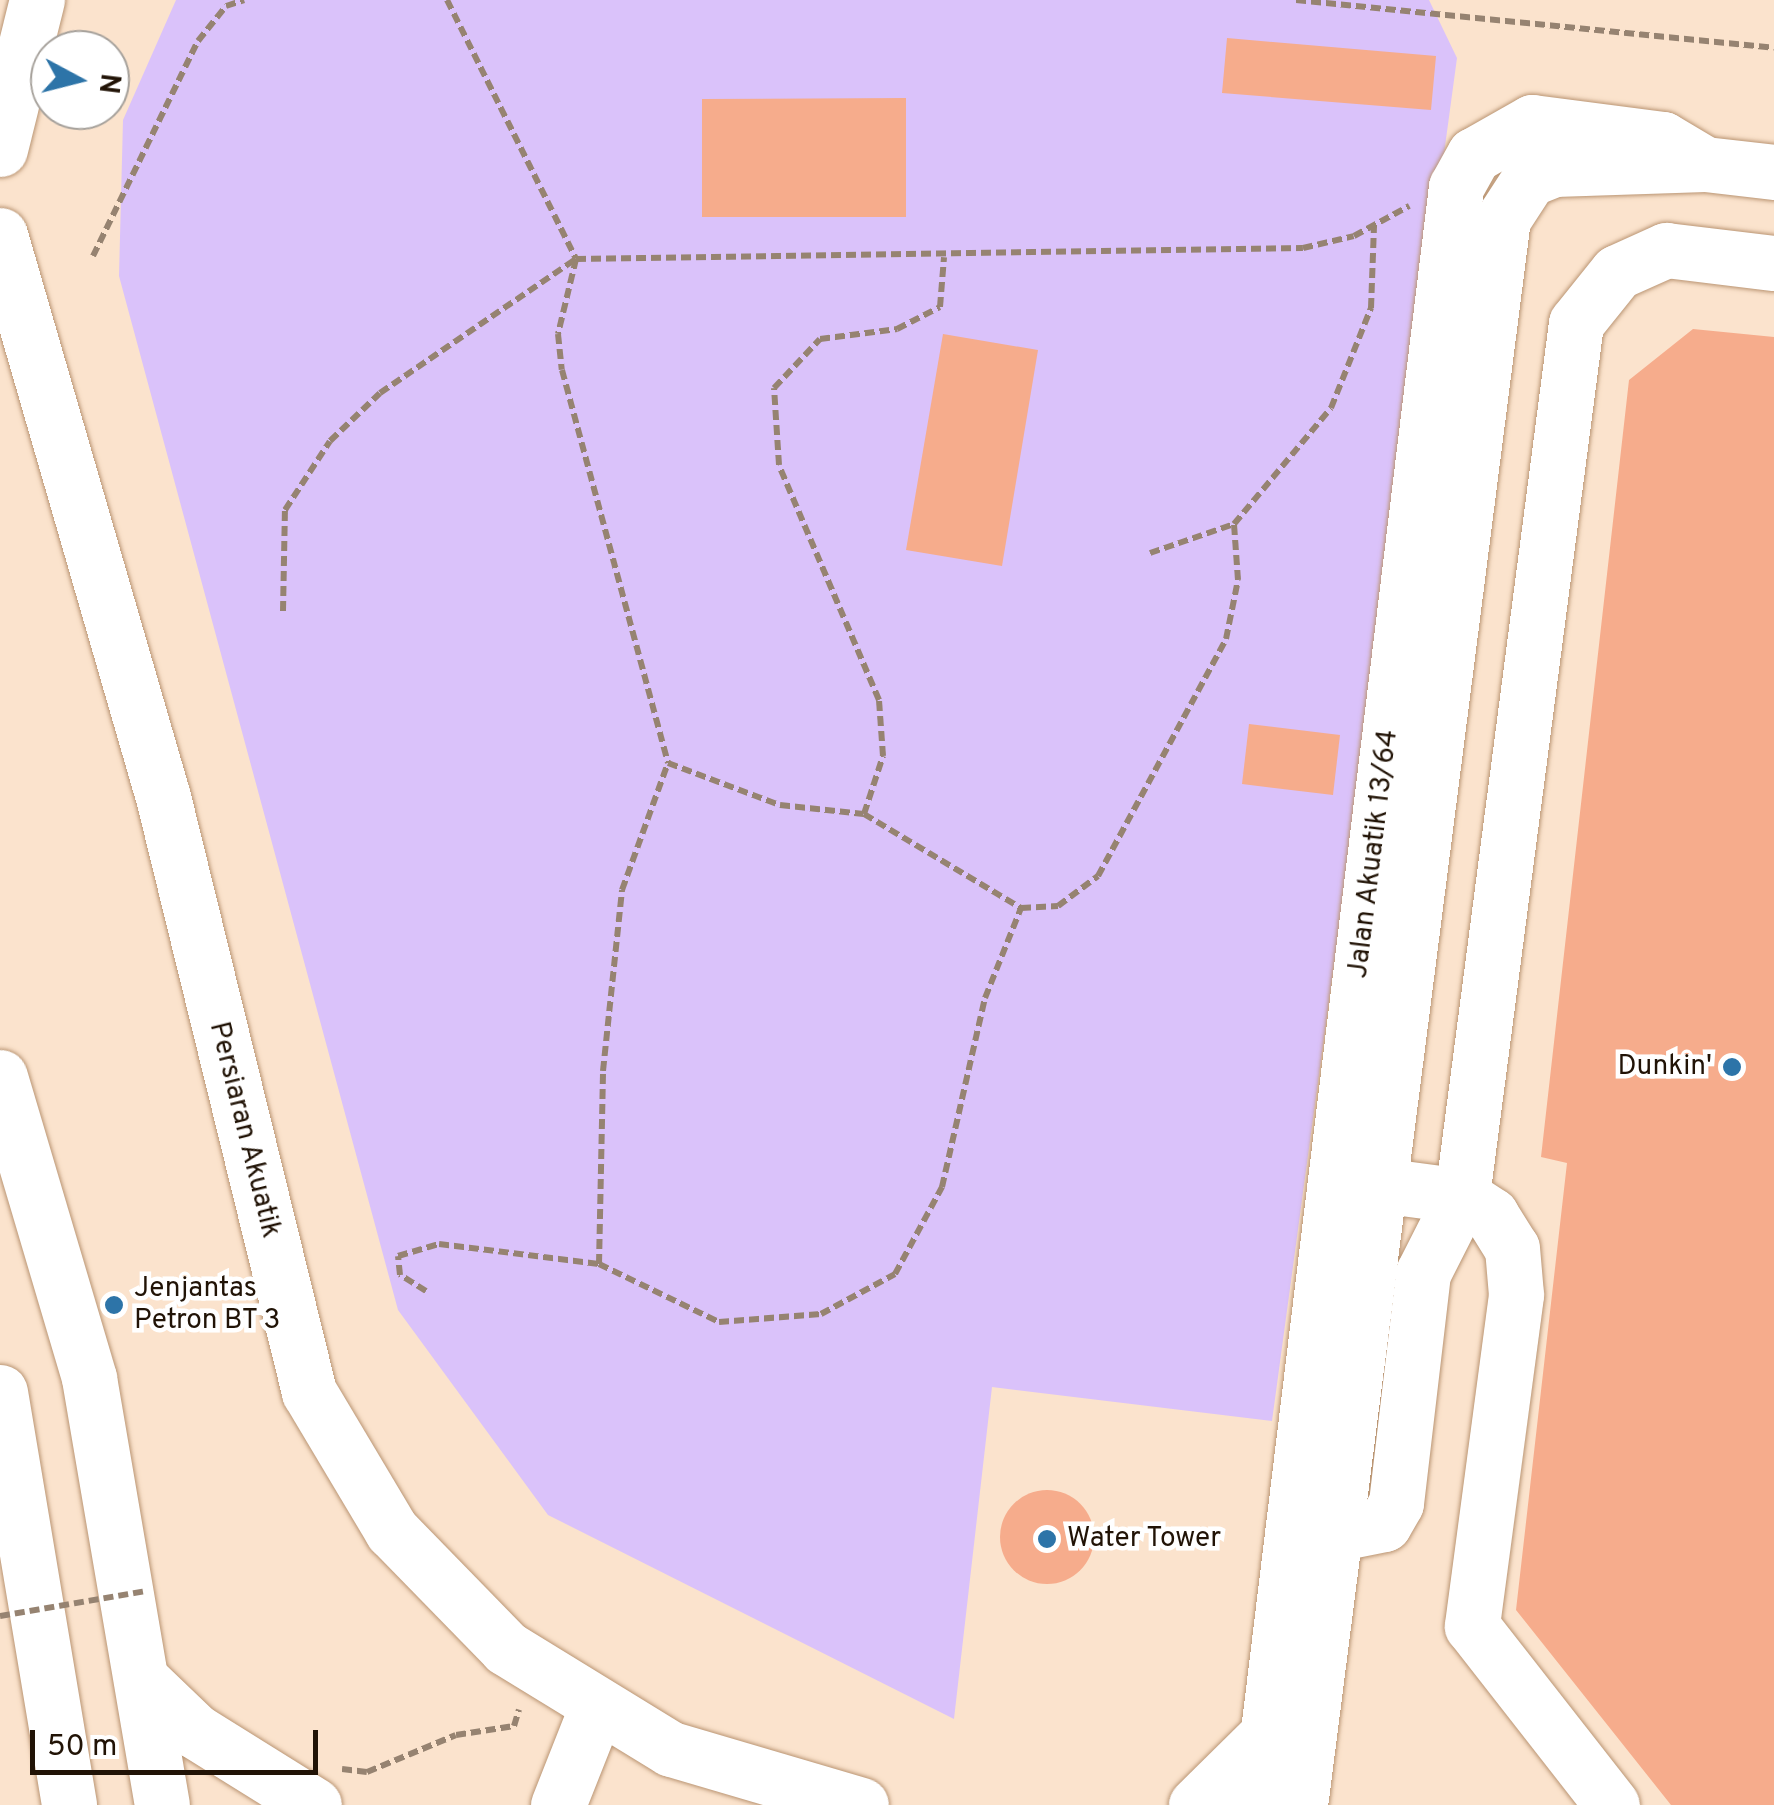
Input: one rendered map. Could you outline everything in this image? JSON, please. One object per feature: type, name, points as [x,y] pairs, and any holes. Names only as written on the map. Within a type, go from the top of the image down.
[{"type":"main road","points":[[0,149],[36,0]]},
{"type":"main road","name":"Jalan Akuatik 13/64","points":[[1300,1805],[1289,1735],[1456,187],[1474,155],[1532,122],[1662,139],[1705,164]]},
{"type":"main road","name":"Jalan Akuatik 13/64","points":[[1260,1805],[1289,1735],[1334,1534],[1503,220],[1528,179],[1554,170],[1705,164],[1774,172]]},
{"type":"main road","name":"Persiaran Akuatik","points":[[0,235],[163,797],[308,1392],[392,1531],[532,1666],[596,1708],[671,1749],[861,1805]]},
{"type":"main road","points":[[1334,1534],[1384,1524],[1396,1503],[1422,1273],[1462,1196],[1576,323],[1617,272],[1666,250],[1774,263]]},
{"type":"main road","points":[[0,1077],[89,1378],[162,1805]]},
{"type":"main road","points":[[1380,1186],[1462,1196],[1491,1215],[1512,1248],[1516,1295],[1472,1626],[1612,1805]]},
{"type":"main road","points":[[0,1392],[68,1805]]},
{"type":"main road","points":[[143,1681],[195,1731],[323,1786]]},
{"type":"main road","points":[[558,1805],[596,1708]]},
{"type":"main road","points":[[1196,1805],[1289,1735],[1310,1805]]},
{"type":"path","points":[[94,256],[198,41],[226,6],[244,0]]},
{"type":"path","points":[[447,0],[576,259],[558,334],[562,370],[668,763],[622,890],[603,1071],[599,1264]]},
{"type":"path","points":[[1296,0],[1774,48]]},
{"type":"path","points":[[283,611],[285,510],[330,441],[380,393],[576,259],[944,257],[1303,248],[1374,225],[1456,187]]},
{"type":"path","points":[[1150,553],[1234,524],[1332,408],[1371,308],[1374,225]]},
{"type":"path","points":[[864,814],[883,756],[879,700],[779,465],[774,388],[820,339],[897,329],[940,307],[944,257]]},
{"type":"path","points":[[668,763],[780,805],[864,814],[1021,908],[1058,906],[1098,876],[1226,640],[1238,580],[1234,524]]},
{"type":"path","points":[[426,1290],[400,1275],[398,1256],[439,1244],[599,1264],[719,1322],[820,1314],[895,1274],[942,1186],[985,998],[1021,908]]},
{"type":"path","points":[[158,1602],[164,1587]]},
{"type":"path","points":[[0,1616],[147,1591]]},
{"type":"path","points":[[323,1786],[456,1735],[514,1726],[532,1666]]},
{"type":"shaded area","points":[[176,0],[1429,0],[1457,58],[1272,1421],[992,1387],[954,1719],[548,1515],[398,1310],[119,276],[123,130],[130,130],[130,104]]},
{"type":"building","points":[[1227,38],[1436,56],[1431,110],[1222,93]]},
{"type":"building","points":[[906,98],[906,217],[702,217],[702,99]]},
{"type":"building","points":[[1693,329],[1774,337],[1774,1805],[1671,1805],[1516,1610],[1567,1163],[1541,1157],[1629,380]]},
{"type":"building","points":[[943,334],[1038,350],[1002,566],[906,550]]},
{"type":"building","points":[[1249,724],[1340,735],[1333,795],[1242,784]]},
{"type":"building","name":"Water Tower","points":[[1047,1490],[1065,1493],[1080,1504],[1091,1519],[1091,1555],[1080,1570],[1065,1581],[1047,1584],[1029,1581],[1014,1570],[1003,1555],[1000,1537],[1003,1519],[1014,1504],[1029,1493]]},
{"type":"place","name":"Dunkin'","points":[[1732,1067]]},
{"type":"place","name":"Jenjantas Petron BT 3","points":[[114,1305]]},
{"type":"place","name":"Water Tower","points":[[1047,1539]]}]
